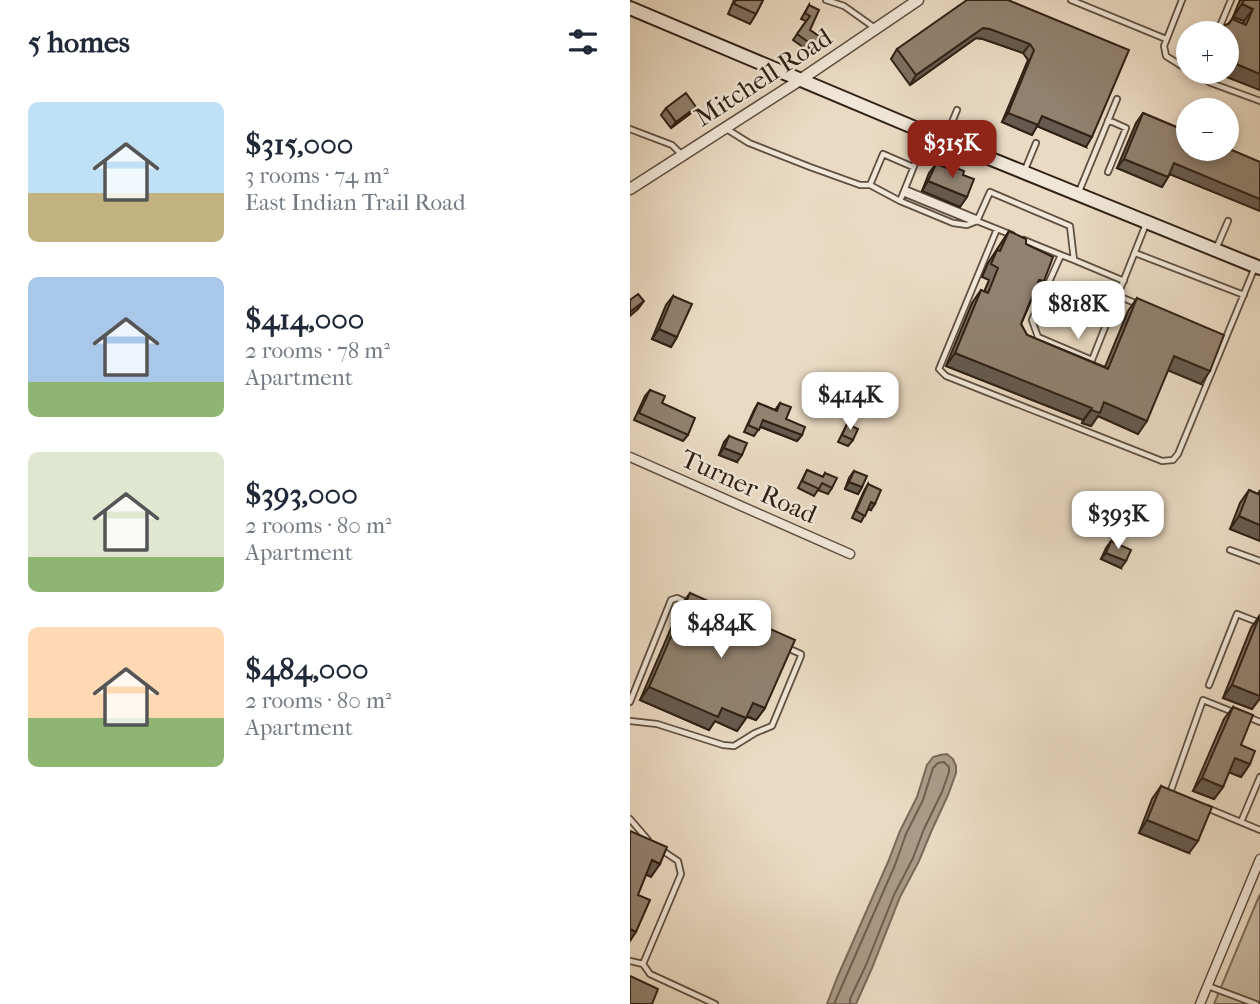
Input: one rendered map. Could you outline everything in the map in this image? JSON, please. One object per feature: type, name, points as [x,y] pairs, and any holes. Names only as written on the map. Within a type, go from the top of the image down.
[{"type":"main road","points":[[630,8],[927,133],[1258,267]]},
{"type":"street","name":"Mitchell Road","points":[[630,189],[918,0]]},
{"type":"street","name":"Turner Road","points":[[630,457],[850,554]]},
{"type":"street","points":[[1200,1004],[1260,859]]},
{"type":"lane","points":[[826,0],[844,6],[875,29]]},
{"type":"lane","points":[[1071,0],[1166,39]]},
{"type":"lane","points":[[1176,62],[1166,56],[1164,46],[1182,0]]},
{"type":"lane","points":[[1222,21],[1231,0]]},
{"type":"lane","points":[[1214,84],[1260,101]]},
{"type":"lane","points":[[1078,194],[1118,99]]},
{"type":"lane","points":[[945,140],[957,110]]},
{"type":"lane","points":[[1108,120],[1126,128],[1108,172]]},
{"type":"lane","points":[[724,127],[749,143],[860,185],[870,186],[953,223],[967,225],[976,221],[990,192],[1070,226],[1074,260]]},
{"type":"lane","points":[[630,128],[672,145],[682,155]]},
{"type":"lane","points":[[900,201],[927,133]]},
{"type":"lane","points":[[1023,172],[1036,142]]},
{"type":"lane","points":[[870,186],[883,154],[914,167]]},
{"type":"lane","points":[[904,191],[1124,281]]},
{"type":"lane","points":[[1216,250],[1228,221]]},
{"type":"lane","points":[[1061,255],[1032,320],[1038,337],[1092,360],[1147,222]]},
{"type":"lane","points":[[997,229],[939,369],[946,376],[1162,461],[1173,460],[1178,454],[1258,267]]},
{"type":"lane","points":[[1135,253],[1244,295]]},
{"type":"lane","points":[[1118,296],[1142,306]]},
{"type":"lane","points":[[1213,335],[1225,340]]},
{"type":"lane","points":[[1230,550],[1260,561]]},
{"type":"lane","points":[[630,702],[671,600],[677,598],[689,603]]},
{"type":"lane","points":[[1209,685],[1237,614],[1260,623]]},
{"type":"lane","points":[[630,721],[657,724],[734,746],[772,726],[801,654],[779,644]]},
{"type":"lane","points":[[1181,797],[1169,792],[1203,700],[1260,722]]},
{"type":"lane","points":[[1241,822],[1260,777]]},
{"type":"lane","points":[[1205,807],[1260,830]]},
{"type":"lane","points":[[630,819],[651,843],[678,861],[681,874],[643,964]]},
{"type":"lane","points":[[630,961],[643,964],[650,974],[715,1004]]},
{"type":"lane","points":[[1208,985],[1256,1004]]},
{"type":"shaded area","points":[[1260,894],[1260,1004],[1214,1004]]},
{"type":"water","points":[[947,754],[956,766],[948,795],[900,897],[856,1004],[827,1004],[917,797],[927,765],[933,757]]},
{"type":"building","points":[[736,0],[763,0],[756,14],[734,4]]},
{"type":"building","points":[[967,0],[1008,0],[1129,50],[1092,137],[1042,116],[1038,125],[1008,113],[1034,50],[1030,44],[990,29],[983,28],[916,75],[897,49]]},
{"type":"building","points":[[1244,0],[1260,0],[1260,74],[1239,65],[1239,22],[1246,25],[1253,9],[1242,4]]},
{"type":"building","points":[[809,5],[819,10],[810,30],[820,37],[814,46],[797,34],[810,16],[805,13]]},
{"type":"building","points":[[686,93],[696,107],[676,122],[666,108]]},
{"type":"building","points":[[1143,113],[1176,127],[1176,161],[1239,161],[1239,153],[1260,162],[1260,199],[1174,163],[1168,177],[1124,159]]},
{"type":"building","points":[[936,164],[947,168],[949,165],[974,179],[967,197],[928,181]]},
{"type":"building","points":[[1009,231],[1026,239],[1026,244],[1053,257],[1044,281],[1039,280],[1021,324],[1027,335],[1108,369],[1137,298],[1224,335],[1210,371],[1174,356],[1147,421],[1104,402],[1100,413],[1091,410],[1092,408],[955,353],[981,290],[988,293],[998,268],[991,264]]},
{"type":"building","points":[[638,294],[644,301],[630,312],[630,300]]},
{"type":"building","points":[[673,296],[692,304],[677,337],[659,329]]},
{"type":"building","points":[[650,390],[665,396],[662,403],[695,418],[688,435],[639,413]]},
{"type":"building","points":[[758,403],[777,411],[780,403],[791,407],[786,419],[805,427],[802,435],[763,420],[759,430],[748,425]]},
{"type":"building","points":[[847,424],[858,429],[853,440],[842,435]]},
{"type":"building","points":[[729,436],[747,443],[742,455],[724,448]]},
{"type":"building","points":[[807,470],[823,477],[825,473],[837,478],[832,488],[822,483],[819,489],[802,481]]},
{"type":"building","points":[[854,471],[867,476],[862,487],[849,482]]},
{"type":"building","points":[[868,484],[881,490],[875,504],[871,502],[865,516],[856,511]]},
{"type":"building","points":[[1249,490],[1260,495],[1260,525],[1239,516]]},
{"type":"building","points":[[1111,541],[1131,550],[1126,561],[1106,553]]},
{"type":"building","points":[[690,593],[795,640],[765,708],[753,703],[746,718],[722,708],[718,717],[649,687]]},
{"type":"building","points":[[1260,615],[1260,696],[1232,685]]},
{"type":"building","points":[[1233,707],[1253,715],[1241,745],[1255,751],[1250,764],[1235,758],[1223,787],[1202,778]]},
{"type":"building","points":[[1161,786],[1212,807],[1198,841],[1147,820]]},
{"type":"building","points":[[630,831],[667,847],[660,864],[652,860],[638,895],[650,900],[636,932],[630,929]]},
{"type":"building","points":[[630,976],[658,989],[652,1004],[630,1004]]}]
